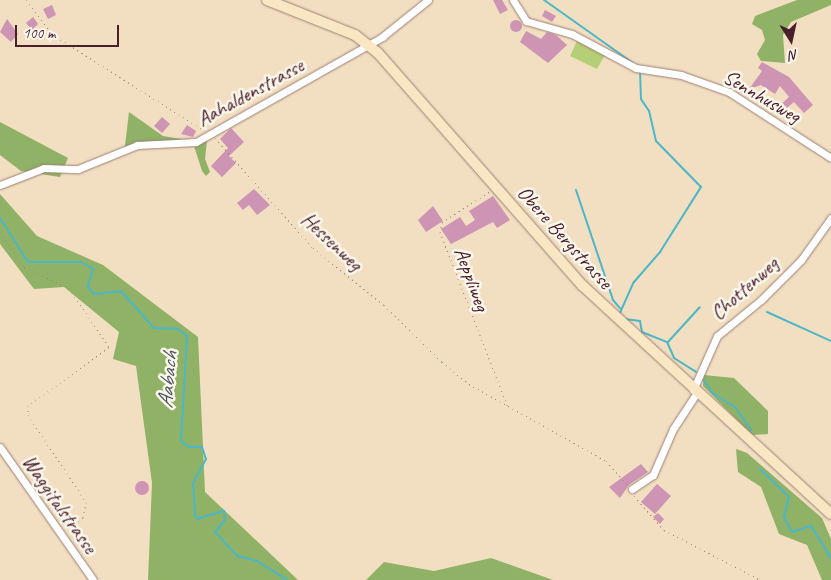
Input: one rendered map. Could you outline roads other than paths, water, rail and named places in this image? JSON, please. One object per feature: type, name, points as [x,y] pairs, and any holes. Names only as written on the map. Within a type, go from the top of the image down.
[{"type":"main road","name":"Obere Bergstrasse","points":[[267,0],[337,27],[369,45],[583,286],[694,392],[831,514]]},
{"type":"street","name":"Aahaldenstrasse","points":[[0,185],[44,168],[78,169],[137,145],[196,142],[212,136],[369,45],[428,0]]},
{"type":"street","name":"Sennhusweg","points":[[513,0],[526,21],[572,34],[636,68],[669,72],[729,92],[831,158]]},
{"type":"street","name":"Chottenweg","points":[[632,489],[653,474],[673,429],[694,392],[717,336],[768,294],[831,218]]},
{"type":"street","name":"Waggitalstrasse","points":[[0,447],[92,580]]},
{"type":"waterway","points":[[544,0],[633,63]]},
{"type":"waterway","points":[[619,315],[634,282],[660,252],[701,187],[656,141],[649,111],[641,99],[640,71]]},
{"type":"waterway","points":[[576,190],[613,300],[620,308]]},
{"type":"waterway","name":"Aabach","points":[[0,218],[28,262],[81,262],[93,269],[88,287],[94,294],[121,291],[154,328],[178,329],[187,336],[181,441],[189,447],[202,447],[206,459],[193,483],[195,515],[197,519],[224,511],[225,520],[215,532],[237,556],[257,561],[288,580]]},
{"type":"waterway","points":[[668,342],[700,307]]},
{"type":"waterway","points":[[767,312],[831,341]]},
{"type":"waterway","points":[[625,319],[640,321],[642,332],[667,342],[674,358],[696,372]]},
{"type":"waterway","points":[[701,377],[714,394],[735,407],[751,430]]},
{"type":"waterway","points":[[760,469],[789,497],[784,517],[792,532],[811,526],[831,558]]}]
